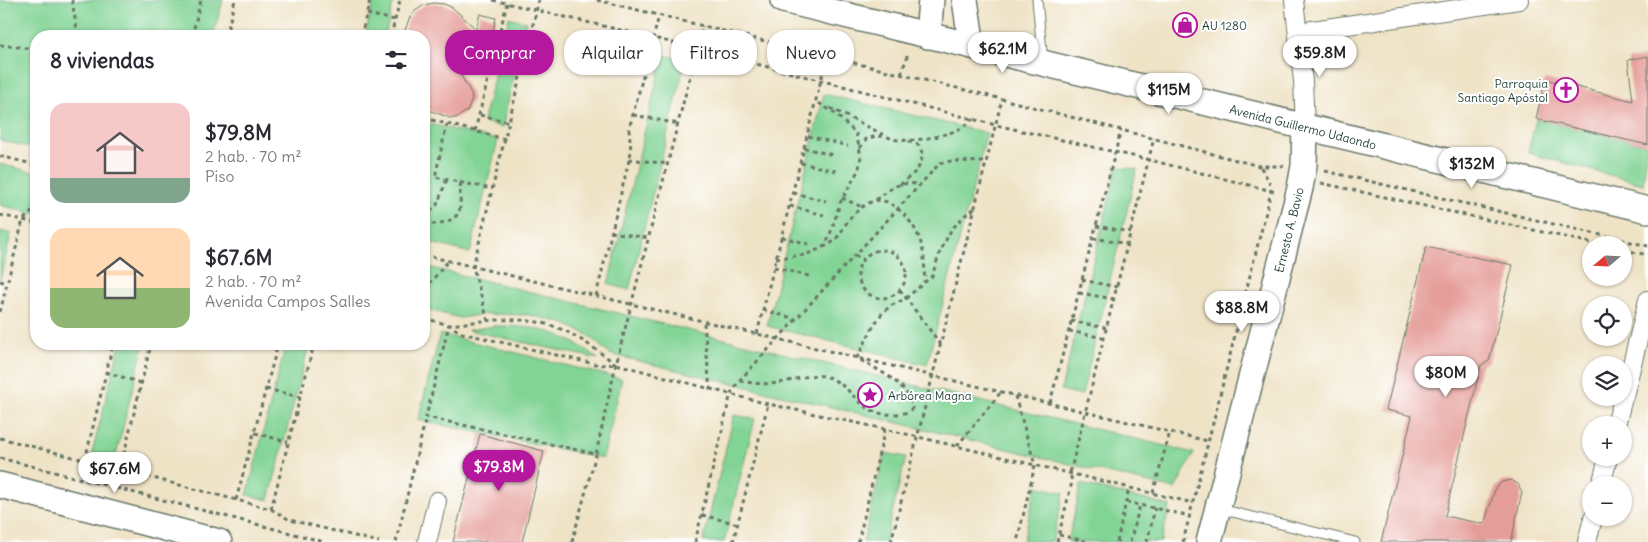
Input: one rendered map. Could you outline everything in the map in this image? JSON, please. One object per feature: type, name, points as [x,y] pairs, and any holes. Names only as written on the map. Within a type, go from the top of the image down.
[{"type":"main road","name":"Avenida Guillermo Udaondo","points":[[783,0],[1648,210]]},
{"type":"main road","points":[[928,36],[931,0]]},
{"type":"main road","points":[[965,0],[972,46]]},
{"type":"main road","name":"Ernesto A. Bavio","points":[[1209,542],[1302,177],[1305,128]]},
{"type":"main road","points":[[0,485],[219,542]]},
{"type":"street","name":"Ernesto A. Bavio","points":[[1294,0],[1304,81],[1305,128]]},
{"type":"street","points":[[1298,32],[1519,0]]},
{"type":"street","points":[[1632,365],[1648,300]]},
{"type":"street","points":[[427,542],[437,501]]},
{"type":"street","points":[[1587,542],[1591,526]]},
{"type":"lane","points":[[1037,0],[1043,63]]},
{"type":"lane","points":[[1217,509],[1355,542]]},
{"type":"path","points":[[72,0],[77,30]]},
{"type":"path","points":[[194,30],[201,0]]},
{"type":"path","points":[[228,30],[235,0]]},
{"type":"path","points":[[363,30],[370,0]]},
{"type":"path","points":[[392,30],[400,0]]},
{"type":"path","points":[[493,0],[620,30]]},
{"type":"path","points":[[531,30],[539,0]]},
{"type":"path","points":[[598,0],[767,42]]},
{"type":"path","points":[[500,30],[507,3]]},
{"type":"path","points":[[367,14],[395,20]]},
{"type":"path","points":[[656,30],[659,16]]},
{"type":"path","points":[[701,30],[702,26]]},
{"type":"path","points":[[0,44],[30,48]]},
{"type":"path","points":[[854,63],[1302,177],[1648,246]]},
{"type":"path","points":[[757,64],[973,119],[1150,160],[1271,192],[1279,192],[1302,177]]},
{"type":"path","points":[[475,131],[489,75]]},
{"type":"path","points":[[488,321],[473,267],[521,75]]},
{"type":"path","points":[[596,296],[631,152],[629,129],[644,75]]},
{"type":"path","points":[[572,542],[691,75]]},
{"type":"path","points":[[757,334],[823,75]]},
{"type":"path","points":[[891,542],[916,436],[933,377],[1002,99]]},
{"type":"path","points":[[816,101],[888,137],[919,146],[922,162],[917,171],[875,201]]},
{"type":"path","points":[[816,101],[848,125],[856,134],[860,148],[859,169],[842,198],[829,238],[822,248]]},
{"type":"path","points":[[480,114],[509,122]]},
{"type":"path","points":[[633,115],[679,124]]},
{"type":"path","points":[[897,140],[948,133],[960,129],[973,119]]},
{"type":"path","points":[[430,120],[505,138]]},
{"type":"path","points":[[447,124],[435,177],[492,189]]},
{"type":"path","points":[[1050,403],[1121,130]]},
{"type":"path","points":[[808,136],[848,146]]},
{"type":"path","points":[[860,148],[867,138],[888,137]]},
{"type":"path","points":[[1057,542],[1072,482],[1070,473],[1154,138]]},
{"type":"path","points":[[804,148],[833,155]]},
{"type":"path","points":[[0,156],[30,164]]},
{"type":"path","points":[[629,159],[668,164]]},
{"type":"path","points":[[695,542],[732,394],[739,381],[940,163],[951,161],[986,162]]},
{"type":"path","points":[[801,163],[840,172]]},
{"type":"path","points":[[1183,542],[1271,192],[1269,181],[1259,166]]},
{"type":"path","points":[[1302,177],[1320,183],[1582,241]]},
{"type":"path","points":[[430,211],[437,205],[447,180]]},
{"type":"path","points":[[430,224],[445,222],[453,219],[458,214],[461,182]]},
{"type":"path","points":[[900,184],[909,183],[920,186]]},
{"type":"path","points":[[793,192],[826,201]]},
{"type":"path","points":[[842,198],[862,206]]},
{"type":"path","points":[[776,258],[805,255],[830,245],[837,239],[851,217],[862,206],[884,200],[907,218],[917,234],[923,249],[924,283]]},
{"type":"path","points":[[790,206],[824,215]]},
{"type":"path","points":[[858,358],[874,324],[883,312],[905,299],[932,276],[940,252],[951,230],[964,216],[975,208]]},
{"type":"path","points":[[0,312],[23,220],[30,214]]},
{"type":"path","points":[[0,215],[30,222]]},
{"type":"path","points":[[1096,226],[1131,232]]},
{"type":"path","points":[[611,232],[649,238]]},
{"type":"path","points":[[782,237],[813,245]]},
{"type":"path","points":[[1094,238],[1128,244]]},
{"type":"path","points":[[879,251],[894,253],[900,258],[906,273],[905,281],[900,290],[889,297],[881,298],[867,292],[859,279],[859,272],[863,261],[872,253],[879,251]]},
{"type":"path","points":[[1632,252],[1648,255]]},
{"type":"path","points":[[855,255],[863,261]]},
{"type":"path","points":[[430,256],[1208,441]]},
{"type":"path","points":[[430,283],[448,261]]},
{"type":"path","points":[[774,267],[809,276]]},
{"type":"path","points":[[1082,280],[1117,287]]},
{"type":"path","points":[[0,281],[7,283]]},
{"type":"path","points":[[900,290],[941,345]]},
{"type":"path","points":[[1079,292],[1114,299]]},
{"type":"path","points":[[763,310],[796,319]]},
{"type":"path","points":[[430,320],[449,325],[462,333],[599,365],[616,364]]},
{"type":"path","points":[[449,325],[516,320],[546,324],[570,334],[616,364],[768,404],[916,436],[1193,503]]},
{"type":"path","points":[[1071,321],[1106,328]]},
{"type":"path","points":[[704,323],[710,390]]},
{"type":"path","points":[[396,542],[449,325]]},
{"type":"path","points":[[1069,331],[1104,338]]},
{"type":"path","points":[[85,460],[112,350]]},
{"type":"path","points":[[120,470],[149,350]]},
{"type":"path","points":[[236,500],[276,350]]},
{"type":"path","points":[[271,510],[312,350]]},
{"type":"path","points":[[739,381],[779,383],[806,376],[826,376],[842,385],[863,406],[885,415],[910,412],[912,408],[909,396],[896,382],[858,358]]},
{"type":"path","points":[[106,372],[141,383]]},
{"type":"path","points":[[266,389],[300,398]]},
{"type":"path","points":[[957,446],[1001,392]]},
{"type":"path","points":[[1015,396],[1035,465],[1017,542]]},
{"type":"path","points":[[733,542],[768,404]]},
{"type":"path","points":[[426,417],[596,454]]},
{"type":"path","points":[[858,542],[885,429]]},
{"type":"path","points":[[1153,494],[1170,432]]},
{"type":"path","points":[[255,433],[288,442]]},
{"type":"path","points":[[0,438],[236,500],[271,510],[290,520],[379,542]]},
{"type":"path","points":[[0,458],[325,542]]},
{"type":"path","points":[[1117,542],[1129,488]]},
{"type":"path","points":[[1126,502],[1190,516]]},
{"type":"path","points":[[1130,542],[1140,505]]},
{"type":"path","points":[[1147,542],[1155,508]]},
{"type":"path","points":[[702,515],[738,524]]},
{"type":"path","points":[[1059,535],[1089,542]]},
{"type":"green space","points":[[0,0],[223,0],[215,30],[30,30],[30,148],[0,140]]},
{"type":"green space","points":[[374,0],[394,0],[386,30],[366,30]]},
{"type":"green space","points":[[509,17],[526,22],[524,30],[506,30]]},
{"type":"green space","points":[[663,55],[671,56],[671,75],[682,75],[629,290],[608,284],[658,75],[661,75]]},
{"type":"green space","points":[[494,75],[514,75],[502,128],[483,121]]},
{"type":"green space","points":[[824,94],[987,133],[927,365],[767,326]]},
{"type":"green space","points":[[1536,119],[1648,145],[1643,184],[1528,153]]},
{"type":"green space","points":[[430,124],[498,140],[470,253],[430,243]]},
{"type":"green space","points":[[0,164],[30,172],[30,212],[0,205]]},
{"type":"green space","points":[[1117,167],[1137,169],[1082,395],[1061,390]]},
{"type":"green space","points":[[0,231],[11,234],[0,280]]},
{"type":"green space","points":[[430,267],[1194,453],[1175,489],[609,354],[588,335],[563,323],[529,315],[486,314],[460,318],[430,310]]},
{"type":"green space","points":[[494,326],[524,327],[549,332],[573,342],[598,359],[468,330]]},
{"type":"green space","points":[[440,334],[622,379],[603,458],[418,420]]},
{"type":"green space","points":[[118,350],[142,350],[115,459],[92,453]]},
{"type":"green space","points":[[284,350],[307,350],[269,500],[247,495]]},
{"type":"green space","points":[[734,415],[755,419],[724,542],[703,542]]},
{"type":"green space","points":[[885,453],[906,457],[885,542],[863,542]]},
{"type":"green space","points":[[1081,484],[1170,506],[1161,542],[1068,542]]},
{"type":"green space","points":[[1036,486],[1064,493],[1052,542],[1023,542]]},
{"type":"building","points":[[444,4],[453,8],[476,29],[480,14],[496,18],[493,30],[445,30],[445,75],[461,75],[471,93],[472,99],[467,111],[456,118],[450,118],[430,110],[430,30],[405,30],[409,19],[415,11],[424,5]]},
{"type":"building","name":"Parroquia Santiago Apóstol","points":[[1648,56],[1648,145],[1536,119],[1545,79],[1633,101],[1628,60]]},
{"type":"building","points":[[1426,247],[1513,265],[1489,361],[1481,365],[1445,516],[1484,524],[1496,487],[1502,482],[1511,480],[1518,484],[1522,492],[1511,542],[1381,542],[1412,416],[1386,410]]},
{"type":"building","points":[[480,434],[544,451],[522,542],[453,542]]},
{"type":"place","name":"AU 1280","points":[[1185,25]]},
{"type":"place","name":"Parroquia Santiago Apóstol","points":[[1566,90]]},
{"type":"place","name":"Arbórea Magna","points":[[870,395]]}]
